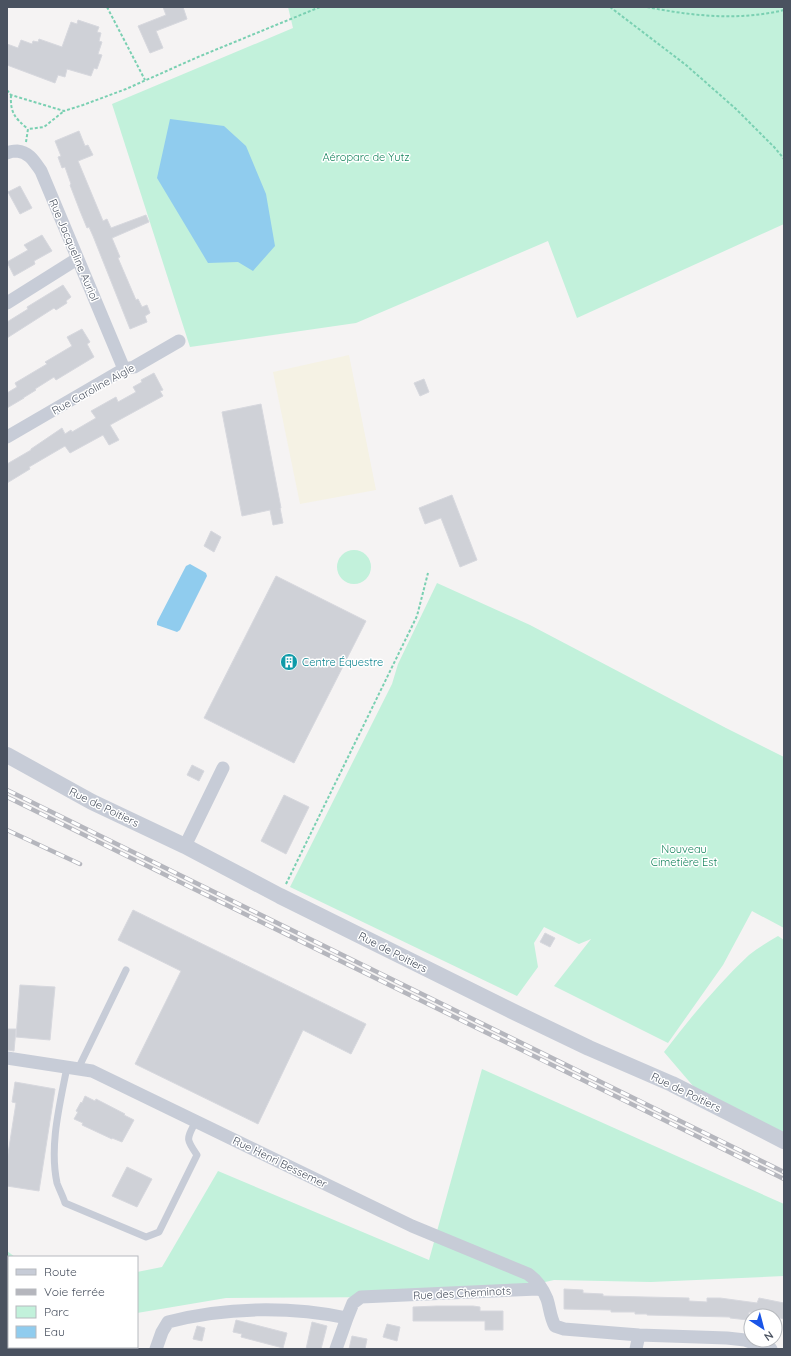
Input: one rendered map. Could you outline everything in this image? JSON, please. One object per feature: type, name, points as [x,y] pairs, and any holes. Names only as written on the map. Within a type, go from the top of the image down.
[{"type":"street","points":[[7,153],[10,151],[24,152]]},
{"type":"street","name":"Rue Jacqueline Auriol","points":[[24,152],[35,161],[41,171],[124,369]]},
{"type":"street","points":[[7,303],[77,259]]},
{"type":"street","name":"Rue Caroline Aigle","points":[[7,437],[124,369],[134,367],[179,341]]},
{"type":"street","name":"Rue de Poitiers","points":[[7,756],[92,802],[185,846],[280,896],[512,1011],[589,1048],[672,1084],[784,1141]]},
{"type":"street","points":[[185,846],[224,768]]},
{"type":"street","name":"Rue Henri Bessemer","points":[[7,1058],[92,1071],[412,1226],[528,1274],[534,1278],[541,1287],[542,1291]]},
{"type":"street","name":"Rue des Cheminots","points":[[336,1349],[353,1303],[361,1297],[538,1289],[542,1291]]},
{"type":"street","points":[[542,1291],[547,1299],[551,1320],[555,1326],[564,1329],[639,1335],[739,1339],[772,1349]]},
{"type":"street","points":[[156,1349],[162,1332],[168,1322],[182,1318],[226,1311],[279,1311],[330,1314],[347,1318]]},
{"type":"street","points":[[636,1349],[639,1335]]},
{"type":"lane","points":[[126,970],[72,1068],[58,1119],[54,1160],[58,1184],[66,1203],[146,1237],[159,1232],[197,1155],[189,1144],[188,1137],[196,1122]]},
{"type":"path","points":[[107,7],[145,80]]},
{"type":"path","points":[[11,95],[10,107],[16,119],[28,129],[44,127],[64,111],[83,106],[320,7]]},
{"type":"path","points":[[610,7],[686,65],[736,109],[784,159]]},
{"type":"path","points":[[648,7],[670,12],[723,17],[784,10]]},
{"type":"path","points":[[7,90],[11,95],[64,111]]},
{"type":"path","points":[[24,152],[28,129]]},
{"type":"path","points":[[280,896],[417,616],[428,573]]},
{"type":"green space","name":"Aéroparc de Yutz","points":[[288,7],[784,7],[784,224],[577,318],[548,241],[356,323],[190,347],[112,104],[293,28]]},
{"type":"green space","points":[[351,550],[357,550],[366,555],[370,561],[370,573],[366,579],[357,584],[351,584],[342,579],[337,570],[337,564],[342,555]]},
{"type":"green space","name":"Nouveau Cimetière Est","points":[[437,583],[530,625],[784,757],[784,928],[752,911],[723,965],[668,1043],[554,986],[591,939],[579,944],[544,927],[534,943],[538,967],[517,996],[290,887],[392,684],[398,664]]},
{"type":"green space","points":[[778,936],[784,940],[784,1138],[705,1100],[664,1052],[726,978],[752,952]]},
{"type":"green space","points":[[482,1069],[784,1204],[784,1276],[651,1282],[554,1280],[532,1285],[401,1297],[226,1298],[138,1313],[138,1272],[162,1267],[218,1171],[429,1260]]},
{"type":"green space","points":[[7,1251],[14,1256],[8,1256],[7,1305]]},
{"type":"sand","points":[[349,355],[376,490],[300,504],[273,372]]},
{"type":"water","points":[[170,119],[224,126],[246,146],[266,194],[275,246],[253,271],[238,262],[208,263],[157,178]]},
{"type":"water","points":[[190,564],[206,573],[207,576],[180,630],[177,632],[157,625],[157,622],[186,566]]},
{"type":"building","points":[[163,7],[183,7],[187,19],[156,31],[163,48],[150,53],[138,26],[166,15]]},
{"type":"building","points":[[78,20],[99,27],[97,32],[101,33],[99,41],[102,42],[98,54],[102,55],[97,69],[94,68],[91,76],[67,69],[65,77],[58,75],[55,83],[7,65],[7,44],[18,48],[21,40],[32,44],[33,41],[38,42],[39,39],[62,47],[71,22],[77,24]]},
{"type":"building","points":[[79,131],[85,146],[88,145],[93,155],[78,161],[103,221],[107,219],[111,228],[146,215],[149,222],[112,238],[120,257],[118,258],[136,300],[138,299],[142,307],[147,305],[150,313],[145,316],[147,322],[130,329],[93,236],[89,227],[87,228],[80,211],[65,167],[62,168],[58,157],[61,156],[55,141]]},
{"type":"building","points":[[20,186],[32,208],[20,214],[8,192]]},
{"type":"building","points":[[42,235],[52,251],[34,261],[35,264],[14,276],[7,262],[28,250],[24,245]]},
{"type":"building","points":[[63,285],[71,297],[66,301],[67,303],[56,310],[54,308],[7,338],[7,322],[28,309],[27,307]]},
{"type":"building","points":[[82,329],[90,342],[87,344],[94,357],[56,380],[54,377],[7,408],[7,393],[17,387],[15,383],[47,364],[45,362],[72,346],[67,337]]},
{"type":"building","points":[[154,373],[163,390],[160,391],[163,396],[110,425],[119,440],[109,445],[103,435],[70,453],[65,446],[29,467],[30,469],[7,483],[7,464],[31,450],[62,428],[65,434],[71,430],[72,432],[96,418],[91,411],[116,397],[118,402],[136,392],[133,387],[142,382],[141,380]]},
{"type":"building","points":[[424,379],[429,392],[420,396],[414,383]]},
{"type":"building","points":[[261,404],[283,523],[273,525],[270,510],[242,516],[222,412]]},
{"type":"building","points":[[452,495],[477,560],[460,567],[441,518],[425,524],[419,508]]},
{"type":"building","points":[[211,531],[221,537],[214,552],[204,546]]},
{"type":"building","name":"Centre Équestre","points":[[276,576],[366,621],[294,763],[204,718]]},
{"type":"building","points":[[192,765],[204,771],[199,781],[187,775]]},
{"type":"building","points":[[284,795],[309,807],[286,854],[261,841]]},
{"type":"building","points":[[133,910],[366,1024],[351,1054],[303,1030],[258,1124],[135,1064],[181,971],[118,940]]},
{"type":"building","points":[[545,933],[555,938],[550,947],[540,942]]},
{"type":"building","points":[[20,985],[55,987],[50,1040],[16,1037]]},
{"type":"building","points":[[7,1029],[16,1029],[14,1051],[7,1050]]},
{"type":"building","points":[[15,1082],[55,1089],[39,1191],[7,1186],[7,1160],[16,1103],[12,1102]]},
{"type":"building","points":[[85,1096],[95,1101],[96,1099],[134,1120],[122,1142],[82,1125],[83,1123],[74,1119],[78,1112],[76,1111]]},
{"type":"building","points":[[127,1167],[152,1179],[137,1207],[112,1196]]},
{"type":"building","points":[[564,1289],[583,1290],[583,1293],[603,1294],[603,1296],[689,1298],[689,1301],[707,1302],[707,1298],[720,1298],[757,1303],[759,1298],[784,1303],[784,1319],[783,1308],[743,1308],[743,1319],[730,1317],[647,1315],[635,1314],[635,1312],[611,1312],[611,1310],[564,1309]]},
{"type":"building","points":[[473,1306],[480,1307],[480,1311],[503,1311],[503,1330],[485,1330],[485,1321],[413,1321],[413,1307]]},
{"type":"building","points":[[236,1320],[287,1333],[283,1348],[241,1337],[242,1334],[233,1332]]},
{"type":"building","points":[[312,1322],[327,1326],[321,1349],[306,1349]]},
{"type":"building","points":[[387,1324],[400,1327],[397,1341],[383,1337]]},
{"type":"building","points":[[197,1326],[205,1328],[202,1341],[193,1339]]},
{"type":"building","points":[[352,1336],[367,1339],[365,1349],[349,1349]]},
{"type":"railway","points":[[7,790],[784,1172]]},
{"type":"railway","points":[[7,797],[784,1179]]},
{"type":"railway","points":[[7,830],[80,864]]},
{"type":"place","name":"Centre Équestre","points":[[289,662]]}]
